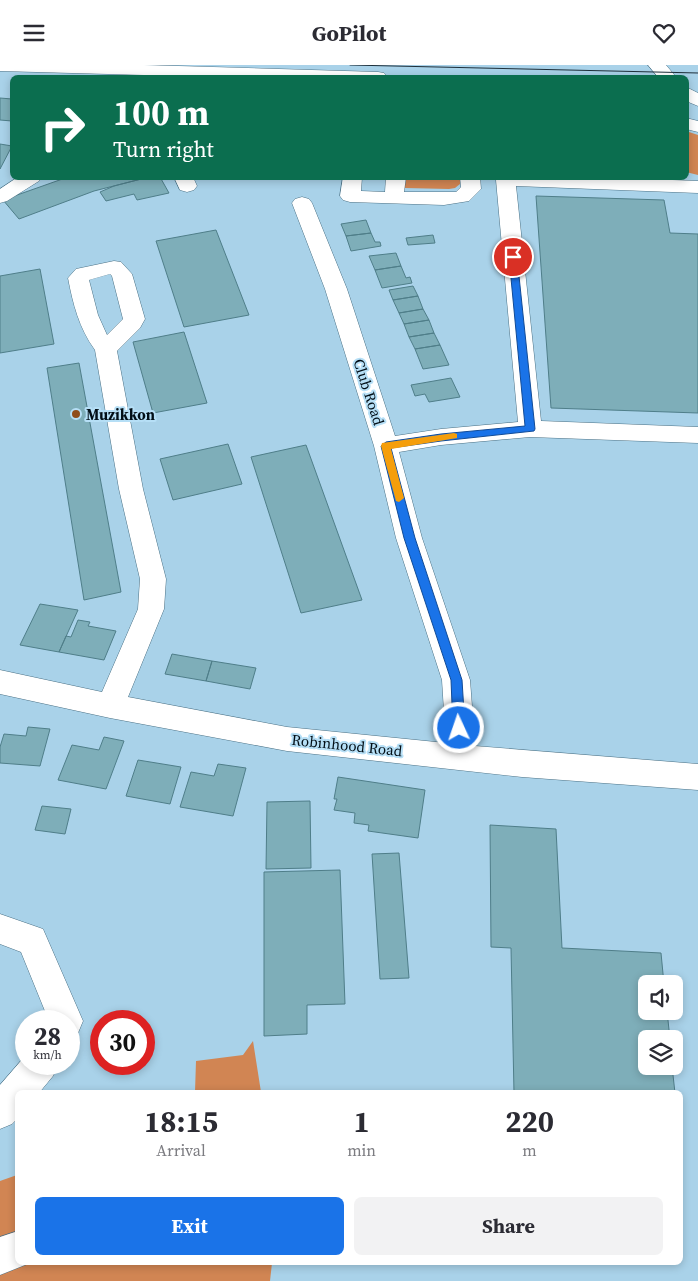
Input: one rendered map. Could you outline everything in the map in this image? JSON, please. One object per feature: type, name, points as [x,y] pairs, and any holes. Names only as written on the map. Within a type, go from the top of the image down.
[{"type":"street","points":[[657,65],[665,75]]},
{"type":"street","points":[[0,66],[187,75]]},
{"type":"street","points":[[0,197],[27,180]]},
{"type":"street","points":[[353,180],[350,196],[444,199],[462,197],[471,189],[470,180]]},
{"type":"street","points":[[394,198],[396,180]]},
{"type":"street","points":[[530,429],[506,180],[698,187]]},
{"type":"street","name":"Club Road","points":[[302,203],[336,289],[386,446],[410,538],[456,680],[461,758]]},
{"type":"street","points":[[106,349],[131,489],[153,579],[151,609],[110,706]]},
{"type":"street","points":[[386,446],[441,437],[530,429],[698,435]]},
{"type":"street","name":"Robinhood Road","points":[[0,682],[110,706],[287,739],[461,758],[698,777]]},
{"type":"street","points":[[0,929],[32,940],[61,1010]]},
{"type":"street","points":[[19,1090],[32,1075]]},
{"type":"street","points":[[0,1112],[15,1094]]},
{"type":"street","points":[[0,1256],[15,1250]]},
{"type":"shaded area","points":[[689,132],[698,135],[698,175],[689,173]]},
{"type":"shaded area","points":[[400,180],[460,180],[460,184],[455,188],[449,189],[405,188],[399,186]]},
{"type":"shaded area","points":[[253,1041],[261,1090],[195,1090],[196,1061],[243,1055]]},
{"type":"shaded area","points":[[15,1176],[15,1265],[272,1265],[270,1281],[0,1281],[0,1181]]},
{"type":"building","points":[[0,98],[10,99],[10,121],[0,120]]},
{"type":"building","points":[[0,144],[10,146],[10,150],[0,169]]},
{"type":"building","points":[[60,180],[137,180],[94,191],[19,219],[3,200]]},
{"type":"building","points":[[137,180],[162,180],[169,193],[137,200],[134,194],[106,201],[100,192]]},
{"type":"building","points":[[536,196],[664,200],[670,233],[698,234],[698,413],[551,408]]},
{"type":"building","points":[[366,220],[371,233],[346,236],[341,224]]},
{"type":"building","points":[[216,230],[249,315],[184,327],[156,241]]},
{"type":"building","points":[[371,233],[375,242],[380,242],[381,246],[351,251],[346,236]]},
{"type":"building","points":[[433,235],[435,243],[408,245],[406,238]]},
{"type":"building","points":[[396,253],[401,266],[375,270],[369,256]]},
{"type":"building","points":[[401,266],[406,278],[410,277],[412,283],[382,288],[375,270]]},
{"type":"building","points":[[40,269],[54,344],[0,353],[0,276]]},
{"type":"building","points":[[413,286],[418,296],[393,300],[389,290]]},
{"type":"building","points":[[418,296],[423,309],[399,313],[393,300]]},
{"type":"building","points":[[423,309],[429,320],[404,324],[399,313]]},
{"type":"building","points":[[429,320],[434,333],[409,337],[404,324]]},
{"type":"building","points":[[184,332],[207,403],[153,413],[133,342]]},
{"type":"building","points":[[434,333],[440,345],[415,349],[409,337]]},
{"type":"building","points":[[440,345],[449,365],[423,369],[415,349]]},
{"type":"building","points":[[79,363],[121,592],[84,600],[47,368]]},
{"type":"building","points":[[451,378],[460,397],[429,402],[425,394],[415,396],[411,385]]},
{"type":"building","points":[[228,444],[242,484],[173,500],[160,459]]},
{"type":"building","points":[[306,445],[362,600],[301,613],[251,457]]},
{"type":"building","points":[[40,604],[78,610],[59,652],[20,645]]},
{"type":"building","points":[[78,620],[90,622],[88,626],[116,631],[104,660],[59,652],[66,636],[71,637]]},
{"type":"building","points":[[172,654],[212,661],[206,681],[165,674]]},
{"type":"building","points":[[212,661],[256,668],[250,689],[206,681]]},
{"type":"building","points":[[28,727],[50,729],[40,766],[0,763],[0,747],[4,734],[26,736]]},
{"type":"building","points":[[104,737],[124,741],[106,789],[58,780],[72,745],[99,750]]},
{"type":"building","points":[[138,760],[181,767],[170,804],[126,796]]},
{"type":"building","points":[[218,764],[246,768],[233,816],[180,807],[191,772],[214,776]]},
{"type":"building","points":[[338,777],[425,790],[418,838],[368,831],[369,825],[354,823],[355,813],[334,810],[337,799],[334,799]]},
{"type":"building","points":[[310,801],[311,868],[266,869],[267,802]]},
{"type":"building","points":[[42,806],[71,809],[65,834],[35,830]]},
{"type":"building","points":[[490,825],[556,829],[562,948],[661,953],[663,975],[638,975],[638,1020],[668,1020],[669,1030],[638,1030],[638,1075],[673,1075],[675,1090],[514,1090],[511,948],[491,947]]},
{"type":"building","points":[[399,853],[409,978],[380,979],[372,854]]},
{"type":"building","points":[[340,870],[345,1004],[307,1005],[307,1034],[264,1036],[264,872]]},
{"type":"tram line","points":[[350,65],[698,73]]},
{"type":"slow traffic","points":[[399,498],[386,446],[454,436]]},
{"type":"place","name":"Muzikkon","points":[[76,414]]},
{"type":"route","points":[[459,728],[456,680],[410,538],[386,446],[441,437],[530,429],[513,257]]}]
